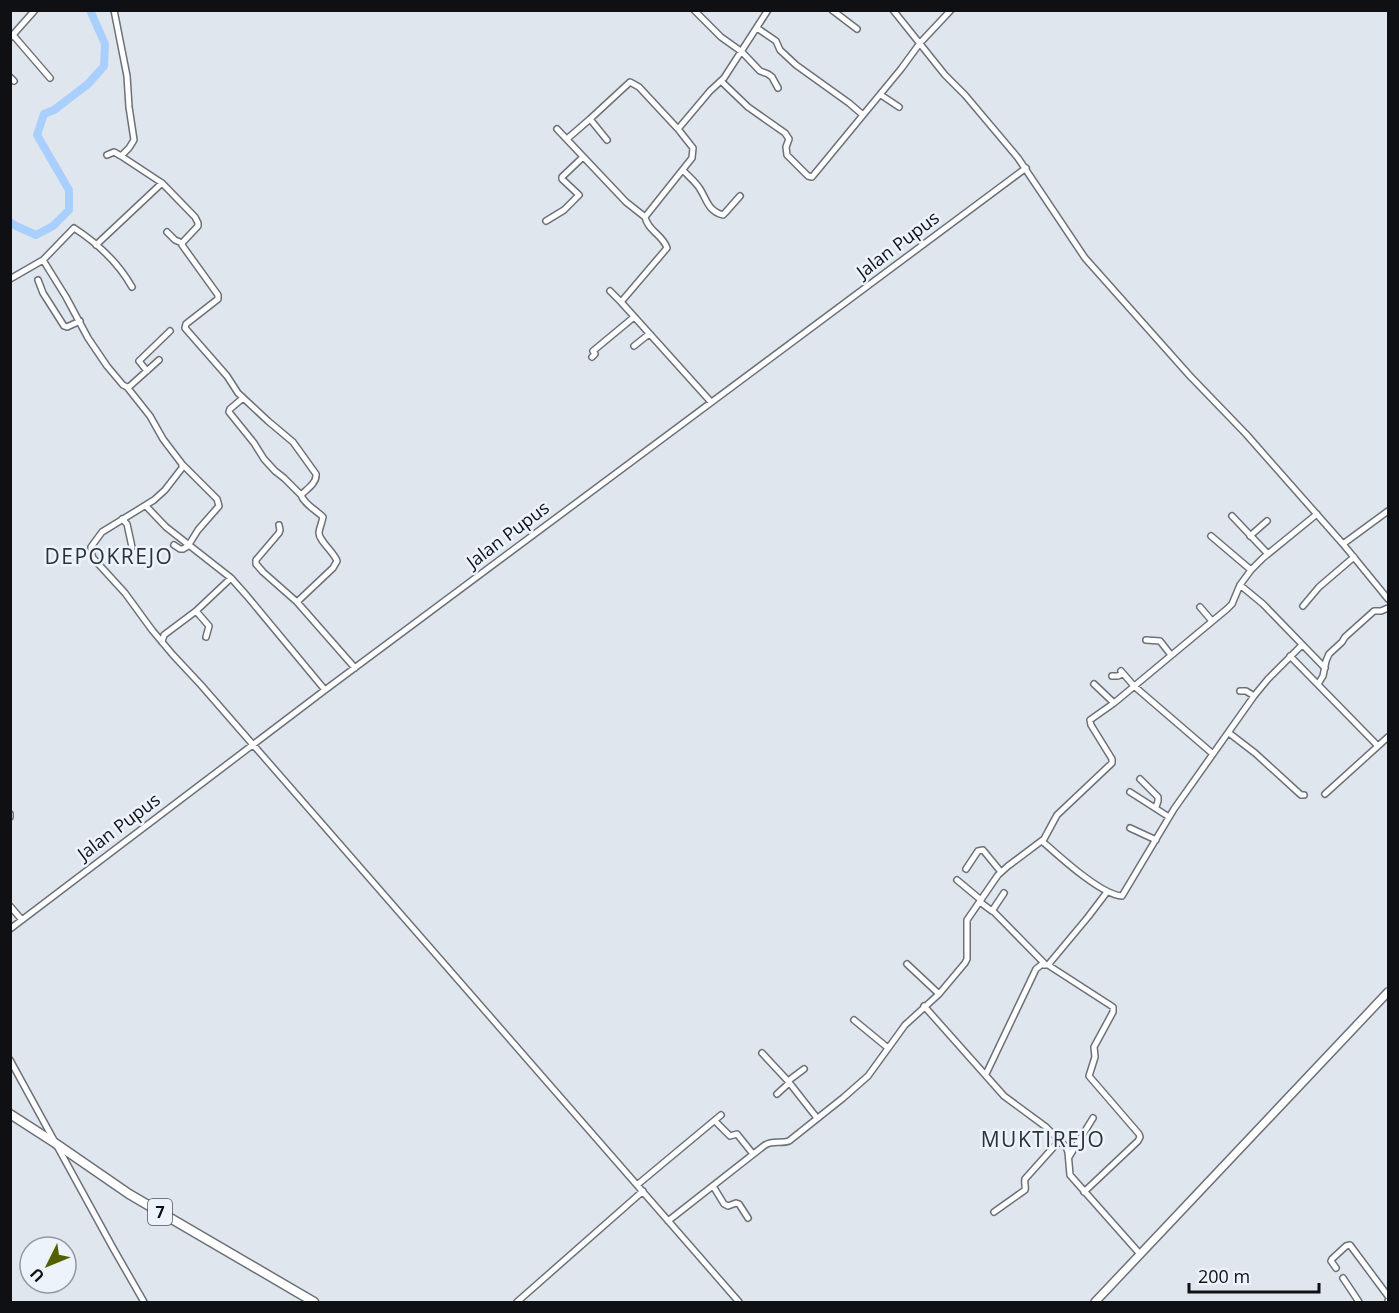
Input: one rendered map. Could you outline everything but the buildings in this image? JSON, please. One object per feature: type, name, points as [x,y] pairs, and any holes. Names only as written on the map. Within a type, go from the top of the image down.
[{"type":"highway","name":"7","points":[[10,1114],[129,1194],[314,1302]]},
{"type":"main road","points":[[1095,1302],[1389,993]]},
{"type":"street","points":[[35,10],[12,37],[50,78]]},
{"type":"street","points":[[114,10],[127,76],[134,140],[121,156]]},
{"type":"street","points":[[694,10],[760,71],[772,77],[778,88]]},
{"type":"street","points":[[678,129],[710,91],[722,82],[768,10]]},
{"type":"street","points":[[832,10],[857,29]]},
{"type":"street","points":[[893,10],[945,75],[965,95],[1026,168],[1085,258],[1190,376],[1246,434],[1389,598]]},
{"type":"street","points":[[722,82],[748,107],[788,136],[787,155],[807,175],[814,176],[920,43],[951,10]]},
{"type":"street","points":[[757,28],[776,41],[780,50],[796,65],[863,115]]},
{"type":"street","points":[[567,139],[630,82],[639,87],[693,148],[693,158],[645,217]]},
{"type":"street","points":[[880,95],[899,107]]},
{"type":"street","points":[[590,119],[607,140]]},
{"type":"street","points":[[557,129],[626,202],[645,217],[647,225],[665,242],[667,248],[621,302]]},
{"type":"street","points":[[107,155],[114,152],[162,183],[198,223],[198,226],[182,243]]},
{"type":"street","points":[[546,221],[564,210],[579,195],[562,177],[583,157]]},
{"type":"street","name":"Jalan Pupus","points":[[10,929],[325,690],[1026,168]]},
{"type":"street","points":[[682,170],[701,190],[708,204],[719,215],[723,215],[740,196]]},
{"type":"street","points":[[96,245],[162,183]]},
{"type":"street","points":[[12,278],[43,260],[75,228],[117,265],[132,288]]},
{"type":"street","points":[[167,232],[182,243],[218,297],[218,300],[186,324],[185,328],[227,376],[238,393],[293,442],[316,474],[313,484],[301,495]]},
{"type":"street","points":[[43,260],[107,366],[150,417],[182,464],[217,499],[219,506],[198,530],[188,546],[180,549],[174,545]]},
{"type":"street","points":[[38,280],[43,293],[64,326],[67,327],[80,321]]},
{"type":"street","points":[[610,291],[711,402]]},
{"type":"street","points":[[592,357],[595,354],[593,351],[634,317]]},
{"type":"street","points":[[147,371],[139,361],[170,331]]},
{"type":"street","points":[[634,346],[649,334]]},
{"type":"street","points":[[127,387],[159,360]]},
{"type":"street","points":[[243,398],[229,412],[269,465],[323,517],[318,533],[337,559],[333,568],[297,602]]},
{"type":"street","points":[[182,464],[182,468],[169,485],[154,500],[102,532],[91,547],[93,558],[125,593],[162,642],[739,1302]]},
{"type":"street","points":[[146,506],[188,546],[231,578],[325,690]]},
{"type":"street","points":[[1343,544],[1389,511]]},
{"type":"street","points":[[668,1221],[769,1142],[787,1142],[868,1076],[905,1025],[939,994],[962,967],[967,959],[967,922],[1001,872],[1042,841],[1057,815],[1112,763],[1112,759],[1090,722],[1232,604],[1240,585],[1251,570],[1317,514]]},
{"type":"street","points":[[1232,516],[1268,554]]},
{"type":"street","points":[[122,519],[127,524],[132,547]]},
{"type":"street","points":[[1250,536],[1267,520]]},
{"type":"street","points":[[279,525],[279,533],[255,562],[297,602],[355,668]]},
{"type":"street","points":[[1210,536],[1251,570]]},
{"type":"street","points":[[1303,606],[1319,587],[1354,557]]},
{"type":"street","points":[[162,642],[164,635],[196,611],[231,578]]},
{"type":"street","points":[[1240,585],[1263,604],[1325,668]]},
{"type":"street","points":[[1200,607],[1212,621]]},
{"type":"street","points":[[1318,684],[1323,676],[1329,654],[1374,611],[1389,608]]},
{"type":"street","points":[[196,611],[208,624],[207,637]]},
{"type":"street","points":[[1146,640],[1160,641],[1171,655]]},
{"type":"street","points":[[1042,841],[1076,870],[1107,892],[1122,896],[1169,817],[1254,696],[1302,645]]},
{"type":"street","points":[[1290,656],[1378,746]]},
{"type":"street","points":[[1112,676],[1122,673],[1213,754]]},
{"type":"street","points":[[1094,684],[1114,703]]},
{"type":"street","points":[[1240,691],[1246,691],[1254,696]]},
{"type":"street","points":[[1229,733],[1255,753],[1301,795],[1304,795]]},
{"type":"street","points":[[1325,794],[1389,737]]},
{"type":"street","points":[[1140,779],[1158,797],[1156,807]]},
{"type":"street","points":[[1130,792],[1169,817]]},
{"type":"street","points":[[1130,828],[1156,840]]},
{"type":"street","points":[[966,869],[978,851],[983,850],[1001,872]]},
{"type":"street","points":[[957,880],[993,911],[1046,965],[1113,1007],[1113,1012],[1094,1047],[1095,1057],[1089,1076],[1140,1136],[1138,1141],[1084,1192]]},
{"type":"street","points":[[993,911],[1004,892]]},
{"type":"street","points":[[986,1074],[1036,969],[1041,965],[1046,965],[1107,892]]},
{"type":"street","points":[[10,906],[22,920]]},
{"type":"street","points":[[907,964],[939,994]]},
{"type":"street","points":[[924,1006],[1004,1096],[1046,1127],[1059,1140],[1067,1150],[1070,1175],[1140,1254]]},
{"type":"street","points":[[854,1020],[888,1048]]},
{"type":"street","points":[[762,1053],[789,1082],[817,1118]]},
{"type":"street","points":[[10,1060],[144,1302]]},
{"type":"street","points":[[777,1094],[804,1069]]},
{"type":"street","points":[[637,1185],[721,1115]]},
{"type":"street","points":[[1068,1158],[1093,1118]]},
{"type":"street","points":[[715,1120],[730,1136],[737,1134],[753,1154]]},
{"type":"street","points":[[994,1212],[1025,1190],[1025,1179],[1059,1140]]},
{"type":"street","points":[[713,1186],[724,1204],[728,1206],[739,1204],[748,1218]]},
{"type":"street","points":[[517,1302],[643,1191]]},
{"type":"street","points":[[1336,1268],[1331,1260],[1346,1246],[1351,1246],[1389,1296]]},
{"type":"street","points":[[1343,1278],[1356,1301]]},
{"type":"waterway","points":[[10,222],[36,235],[53,226],[69,210],[69,190],[37,135],[44,114],[54,110],[88,84],[104,66],[105,44],[90,10]]},
{"type":"district","name":"DEPOKREJO","points":[[109,557]]},
{"type":"district","name":"MUKTIREJO","points":[[1043,1140]]}]
